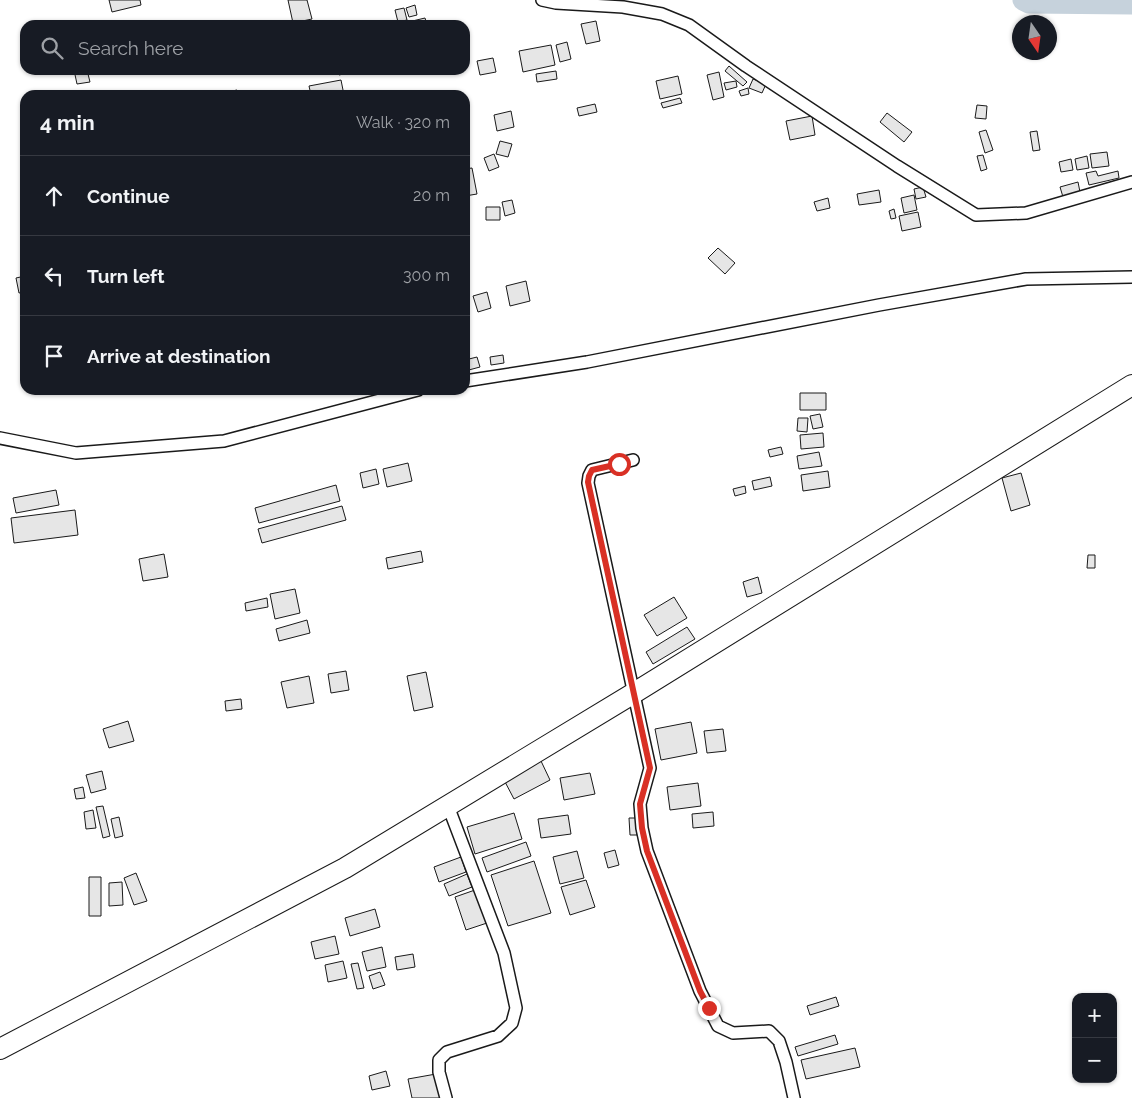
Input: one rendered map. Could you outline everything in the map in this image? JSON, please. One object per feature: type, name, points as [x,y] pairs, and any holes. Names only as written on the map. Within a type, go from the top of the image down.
[{"type":"highway","points":[[0,1049],[345,868],[634,693],[1132,385]]},
{"type":"street","points":[[542,0],[556,3],[623,7],[662,14],[689,25],[746,66],[881,156],[976,215],[1026,213],[1132,182]]},
{"type":"street","points":[[470,381],[587,362],[1026,278],[1132,277]]},
{"type":"street","points":[[0,438],[76,453],[224,441],[399,395]]},
{"type":"street","points":[[633,460],[592,470],[588,482],[650,768],[640,804],[642,828],[647,851],[700,991],[718,1026],[733,1033],[769,1031],[779,1041],[794,1098]]},
{"type":"street","points":[[446,1098],[439,1072],[440,1060],[447,1052],[498,1036],[512,1023],[516,1008],[504,953],[448,806]]},
{"type":"building","points":[[109,0],[140,0],[141,5],[112,12]]},
{"type":"building","points":[[288,0],[307,0],[312,19],[292,20]]},
{"type":"building","points":[[415,5],[417,15],[409,17],[406,8]]},
{"type":"building","points":[[404,8],[407,20],[398,20],[395,10]]},
{"type":"building","points":[[596,21],[600,41],[586,44],[581,24]]},
{"type":"building","points":[[567,42],[571,59],[560,62],[556,45]]},
{"type":"building","points":[[551,45],[555,65],[523,72],[519,51]]},
{"type":"building","points":[[493,58],[496,72],[480,75],[477,61]]},
{"type":"building","points":[[729,66],[747,82],[743,86],[725,71]]},
{"type":"building","points":[[556,71],[557,79],[537,82],[536,74]]},
{"type":"building","points":[[719,72],[724,97],[713,100],[707,75]]},
{"type":"building","points":[[75,75],[88,75],[90,82],[77,84]]},
{"type":"building","points":[[678,76],[682,94],[660,99],[656,81]]},
{"type":"building","points":[[753,79],[766,84],[762,93],[749,88]]},
{"type":"building","points":[[341,80],[343,90],[310,90],[309,86]]},
{"type":"building","points":[[736,81],[737,87],[726,90],[724,83]]},
{"type":"building","points":[[748,88],[749,94],[741,96],[739,91]]},
{"type":"building","points":[[680,98],[682,103],[663,108],[661,103]]},
{"type":"building","points":[[595,104],[597,112],[579,116],[577,108]]},
{"type":"building","points":[[977,105],[987,106],[986,119],[975,118]]},
{"type":"building","points":[[511,111],[514,127],[497,131],[494,115]]},
{"type":"building","points":[[887,113],[912,132],[904,142],[880,122]]},
{"type":"building","points":[[812,116],[815,135],[790,140],[786,121]]},
{"type":"building","points":[[986,130],[993,150],[985,153],[979,132]]},
{"type":"building","points":[[1037,131],[1040,150],[1033,151],[1030,132]]},
{"type":"building","points":[[500,141],[512,144],[508,157],[496,154]]},
{"type":"building","points":[[1107,152],[1109,166],[1092,168],[1090,154]]},
{"type":"building","points":[[494,154],[499,167],[489,171],[484,158]]},
{"type":"building","points":[[983,155],[987,169],[981,171],[977,156]]},
{"type":"building","points":[[1087,156],[1089,168],[1077,170],[1075,159]]},
{"type":"building","points":[[1071,159],[1073,170],[1061,172],[1059,162]]},
{"type":"building","points":[[470,168],[472,168],[477,194],[470,195]]},
{"type":"building","points":[[1096,171],[1098,176],[1118,171],[1119,178],[1089,185],[1086,173]]},
{"type":"building","points":[[1078,182],[1080,192],[1063,197],[1060,187]]},
{"type":"building","points":[[923,187],[926,197],[916,199],[914,189]]},
{"type":"building","points":[[879,190],[881,202],[859,205],[857,194]]},
{"type":"building","points":[[914,195],[917,210],[904,213],[901,198]]},
{"type":"building","points":[[828,198],[830,208],[817,211],[814,202]]},
{"type":"building","points":[[512,200],[515,213],[505,216],[502,202]]},
{"type":"building","points":[[486,207],[500,207],[500,220],[486,220]]},
{"type":"building","points":[[894,209],[896,218],[891,219],[889,211]]},
{"type":"building","points":[[918,212],[921,227],[902,231],[899,216]]},
{"type":"building","points":[[718,248],[735,263],[725,274],[708,258]]},
{"type":"building","points":[[20,277],[20,293],[19,293],[16,278]]},
{"type":"building","points":[[526,281],[530,301],[510,306],[506,286]]},
{"type":"building","points":[[487,292],[491,308],[478,312],[473,296]]},
{"type":"building","points":[[503,355],[504,363],[491,365],[490,357]]},
{"type":"building","points":[[477,357],[480,367],[470,370],[470,359]]},
{"type":"building","points":[[800,393],[826,393],[826,410],[800,410]]},
{"type":"building","points":[[820,414],[823,427],[813,429],[810,416]]},
{"type":"building","points":[[798,418],[808,418],[807,432],[797,431]]},
{"type":"building","points":[[823,433],[824,447],[801,449],[800,435]]},
{"type":"building","points":[[781,447],[783,454],[770,457],[768,450]]},
{"type":"building","points":[[819,452],[822,466],[799,469],[797,456]]},
{"type":"building","points":[[408,463],[412,481],[387,487],[383,469]]},
{"type":"building","points":[[376,469],[379,484],[363,488],[360,473]]},
{"type":"building","points":[[828,471],[830,487],[803,491],[801,475]]},
{"type":"building","points":[[1021,473],[1030,505],[1011,511],[1002,478]]},
{"type":"building","points":[[770,477],[772,486],[754,490],[752,481]]},
{"type":"building","points":[[336,485],[340,501],[259,523],[255,508]]},
{"type":"building","points":[[745,486],[746,493],[735,496],[733,489]]},
{"type":"building","points":[[56,490],[59,505],[16,513],[13,498]]},
{"type":"building","points":[[342,506],[346,520],[262,543],[258,529]]},
{"type":"building","points":[[75,510],[78,535],[14,543],[11,518]]},
{"type":"building","points":[[421,551],[423,562],[388,569],[386,558]]},
{"type":"building","points":[[164,554],[168,577],[143,581],[139,559]]},
{"type":"building","points":[[1088,555],[1095,555],[1095,568],[1087,568]]},
{"type":"building","points":[[758,577],[762,593],[747,597],[743,582]]},
{"type":"building","points":[[295,589],[300,613],[275,619],[270,594]]},
{"type":"building","points":[[674,597],[687,618],[657,636],[644,615]]},
{"type":"building","points":[[267,598],[268,607],[246,611],[245,603]]},
{"type":"building","points":[[307,620],[310,633],[279,641],[276,629]]},
{"type":"building","points":[[687,627],[695,639],[653,664],[646,652]]},
{"type":"building","points":[[346,671],[349,690],[331,693],[328,674]]},
{"type":"building","points":[[426,672],[433,707],[414,711],[407,676]]},
{"type":"building","points":[[309,676],[314,703],[287,708],[281,682]]},
{"type":"building","points":[[241,699],[242,709],[226,711],[225,701]]},
{"type":"building","points":[[128,721],[134,741],[109,748],[103,729]]},
{"type":"building","points":[[691,722],[697,753],[661,760],[655,729]]},
{"type":"building","points":[[723,729],[726,751],[707,753],[704,731]]},
{"type":"building","points":[[541,761],[550,780],[514,799],[504,780]]},
{"type":"building","points":[[102,771],[106,789],[91,793],[86,775]]},
{"type":"building","points":[[590,773],[595,794],[564,800],[560,778]]},
{"type":"building","points":[[698,783],[701,806],[670,810],[667,787]]},
{"type":"building","points":[[83,787],[85,798],[76,799],[74,789]]},
{"type":"building","points":[[103,806],[110,836],[103,838],[96,807]]},
{"type":"building","points":[[93,810],[96,828],[86,829],[84,812]]},
{"type":"building","points":[[713,812],[714,826],[693,828],[692,814]]},
{"type":"building","points":[[514,813],[522,839],[475,854],[467,827]]},
{"type":"building","points":[[568,815],[571,834],[541,838],[538,819]]},
{"type":"building","points":[[119,817],[123,836],[115,838],[111,819]]},
{"type":"building","points":[[629,818],[636,818],[637,835],[630,835]]},
{"type":"building","points":[[526,842],[531,856],[487,872],[482,858]]},
{"type":"building","points":[[615,850],[619,865],[608,868],[604,853]]},
{"type":"building","points":[[577,851],[584,878],[560,884],[553,857]]},
{"type":"building","points":[[461,857],[466,872],[439,882],[434,867]]},
{"type":"building","points":[[534,861],[551,913],[508,926],[491,875]]},
{"type":"building","points":[[136,873],[147,901],[134,905],[124,878]]},
{"type":"building","points":[[467,874],[472,887],[449,896],[444,884]]},
{"type":"building","points":[[89,877],[101,877],[101,916],[89,916]]},
{"type":"building","points":[[586,880],[595,907],[570,915],[561,887]]},
{"type":"building","points":[[122,882],[123,905],[109,906],[109,883]]},
{"type":"building","points":[[475,890],[487,923],[466,930],[455,897]]},
{"type":"building","points":[[375,909],[380,927],[350,936],[345,918]]},
{"type":"building","points":[[335,936],[339,954],[315,959],[311,942]]},
{"type":"building","points":[[382,947],[386,967],[367,971],[362,952]]},
{"type":"building","points":[[413,954],[415,967],[397,970],[395,957]]},
{"type":"building","points":[[343,961],[347,978],[328,982],[325,965]]},
{"type":"building","points":[[358,963],[364,988],[357,989],[351,964]]},
{"type":"building","points":[[380,972],[385,985],[373,989],[369,976]]},
{"type":"building","points":[[836,997],[839,1006],[810,1015],[807,1006]]},
{"type":"building","points":[[835,1035],[838,1044],[798,1056],[795,1047]]},
{"type":"building","points":[[855,1048],[860,1067],[806,1079],[801,1060]]},
{"type":"building","points":[[386,1071],[390,1086],[372,1090],[369,1076]]},
{"type":"building","points":[[436,1074],[440,1098],[412,1098],[408,1079]]},
{"type":"waterway","points":[[1023,0],[1029,3],[1132,4]]},
{"type":"route","points":[[619,464],[592,470],[588,482],[650,768],[640,804],[642,828],[647,851],[700,991],[709,1008]]}]
